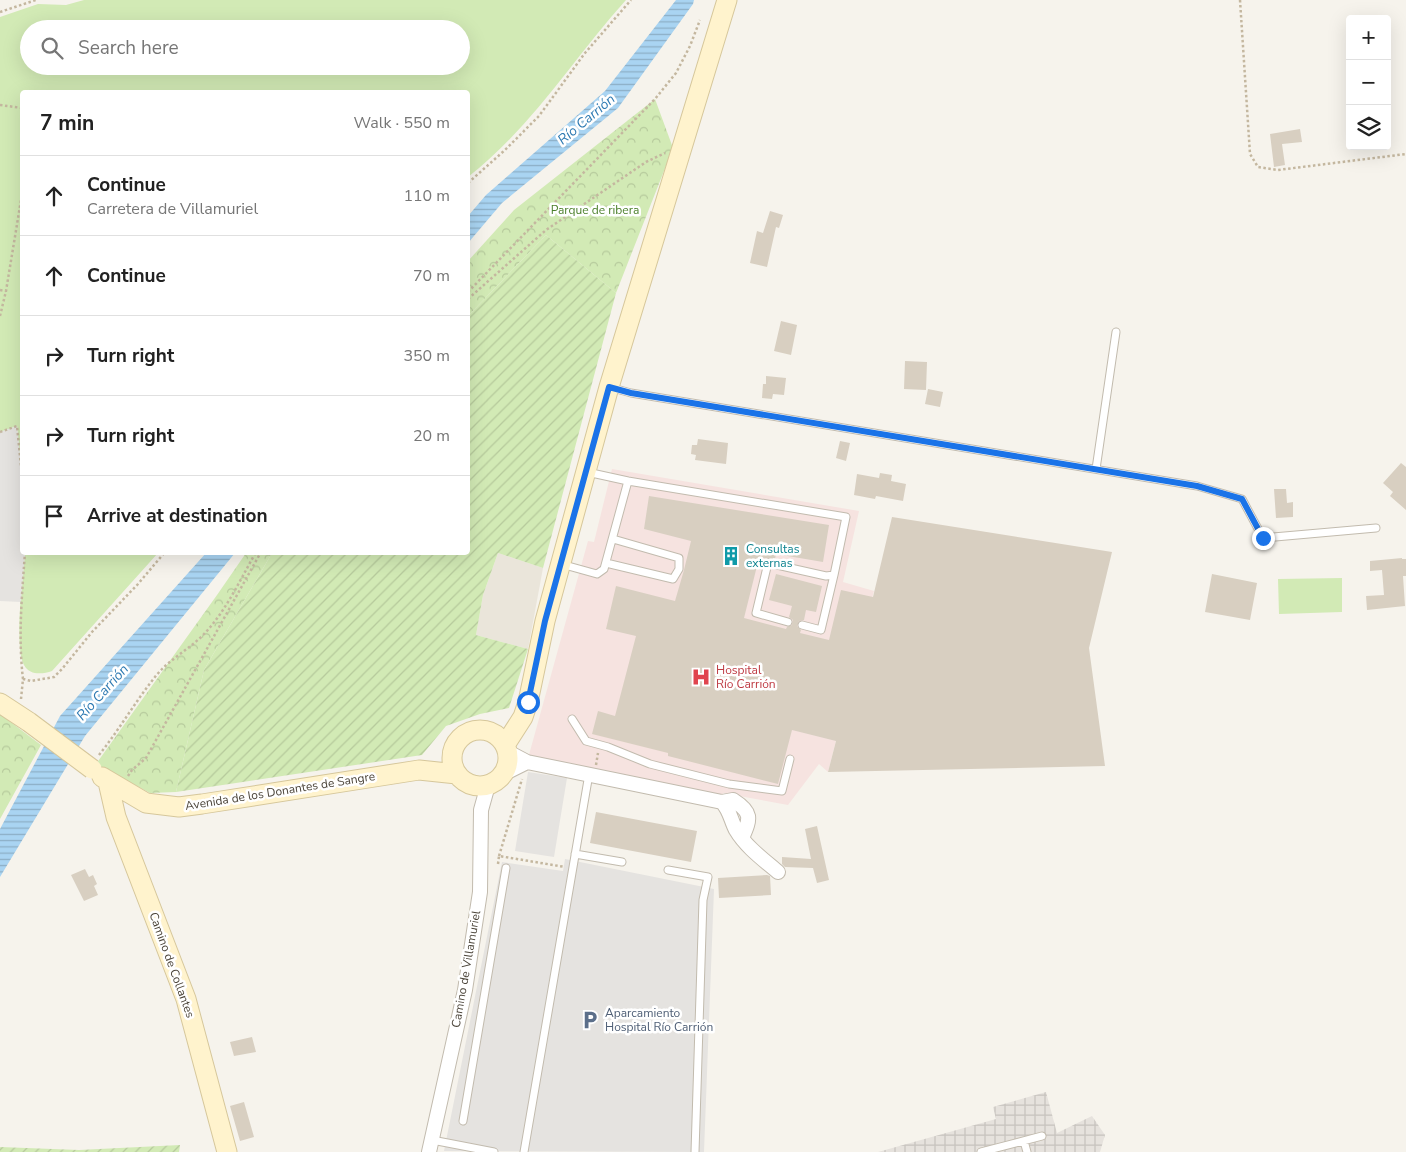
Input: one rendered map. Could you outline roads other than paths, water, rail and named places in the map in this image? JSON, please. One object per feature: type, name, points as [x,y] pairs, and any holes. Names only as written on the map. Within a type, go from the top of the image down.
[{"type":"main road","points":[[502,743],[523,717],[528,702],[545,621],[609,387],[728,0]]},
{"type":"main road","name":"Avenida de los Donantes de Sangre","points":[[0,703],[94,764],[114,785],[146,803],[179,807],[419,770],[457,774]]},
{"type":"main road","points":[[475,730],[484,730],[502,743],[507,767],[496,779],[480,786],[471,785],[457,774],[452,760],[452,753],[455,745],[467,733],[475,730]]},
{"type":"main road","name":"Avenida de los Donantes de Sangre","points":[[419,770],[452,753]]},
{"type":"main road","name":"Camino de Collantes","points":[[114,785],[117,820],[186,999],[227,1152]]},
{"type":"main road","points":[[117,820],[122,811],[132,806],[146,803]]},
{"type":"street","points":[[502,743],[527,762],[722,802],[726,806],[736,831],[749,847],[778,872]]},
{"type":"street","points":[[496,779],[527,762]]},
{"type":"street","name":"Camino de Villamuriel","points":[[431,1146],[465,990],[480,892],[481,810],[496,779]]},
{"type":"lane","points":[[1096,469],[1116,332]]},
{"type":"lane","points":[[609,387],[631,393],[1197,486],[1242,499],[1263,538],[1376,528]]},
{"type":"lane","points":[[586,472],[846,517],[821,630],[802,625]]},
{"type":"lane","points":[[561,564],[597,574],[604,569],[628,480]]},
{"type":"lane","points":[[606,563],[673,579],[678,569],[678,558],[613,539]]},
{"type":"lane","points":[[788,622],[756,613],[768,563],[826,576],[834,575]]},
{"type":"lane","points":[[572,719],[586,741],[600,744],[650,764],[729,784],[782,791],[790,759]]},
{"type":"lane","points":[[524,1152],[575,854],[591,775]]},
{"type":"lane","points":[[575,854],[622,862]]},
{"type":"lane","points":[[463,1121],[506,868]]},
{"type":"lane","points":[[668,870],[708,877],[703,900],[695,1152]]},
{"type":"lane","points":[[981,1152],[1042,1136]]},
{"type":"lane","points":[[1024,1141],[1027,1152]]},
{"type":"lane","points":[[431,1146],[494,1152]]},
{"type":"water","name":"Río Carrión","points":[[676,0],[694,0],[618,108],[502,203],[470,241],[470,214],[486,195],[605,91]]},
{"type":"water","name":"Río Carrión","points":[[204,555],[233,555],[85,736],[0,877],[0,829],[60,716]]},
{"type":"place","name":"Consultas externas","points":[[731,556]]},
{"type":"place","name":"Hospital Río Carrión","points":[[701,677]]},
{"type":"place","name":"Aparcamiento Hospital Río Carrión","points":[[590,1020]]},
{"type":"park label","name":"Parque de ribera","points":[[595,210]]}]
